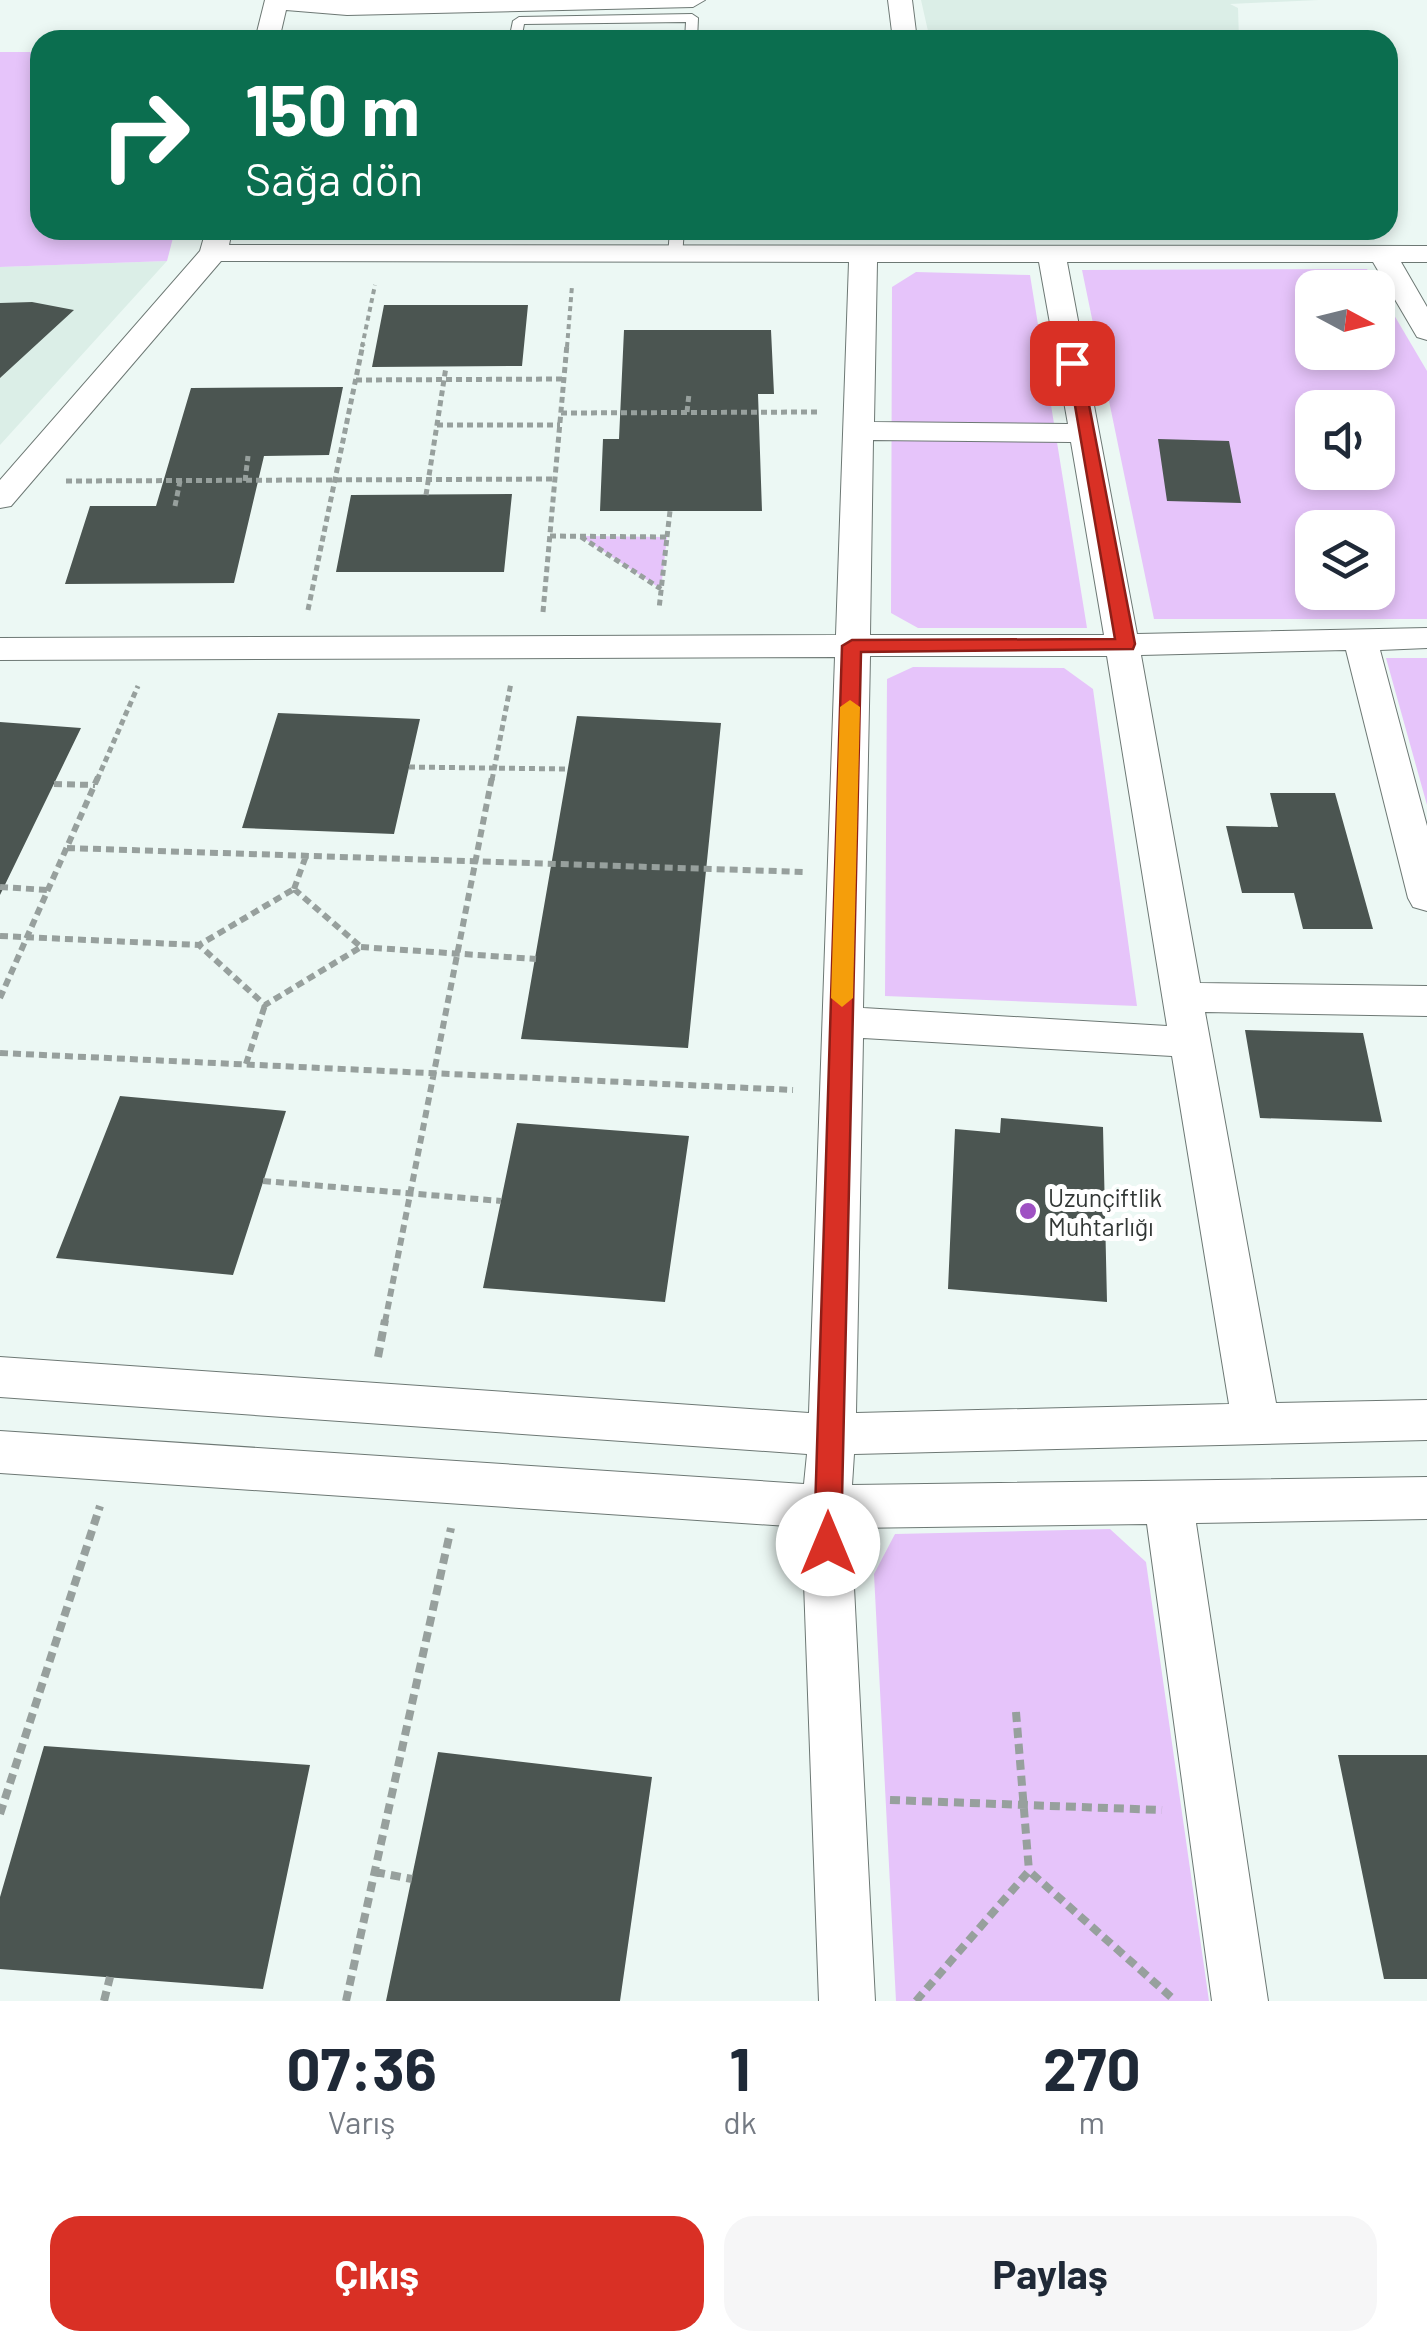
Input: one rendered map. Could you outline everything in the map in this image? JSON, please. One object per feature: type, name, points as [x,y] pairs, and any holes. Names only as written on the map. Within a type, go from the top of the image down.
[{"type":"street","points":[[270,30],[280,0],[294,6],[347,8],[693,0]]},
{"type":"street","points":[[900,0],[904,30]]},
{"type":"street","points":[[8,490],[216,242],[381,254],[575,255],[676,243],[863,256],[931,243],[1052,256],[1427,254]]},
{"type":"street","points":[[1383,255],[1427,331]]},
{"type":"street","points":[[847,2001],[826,1507],[832,1434],[863,256]]},
{"type":"street","points":[[1052,256],[1126,644],[1180,998],[1256,1424]]},
{"type":"street","points":[[858,422],[1086,434]]},
{"type":"street","points":[[1360,638],[1427,898]]},
{"type":"street","points":[[0,649],[1126,644],[1427,638]]},
{"type":"street","points":[[1180,998],[1427,1000]]},
{"type":"street","points":[[841,1022],[1188,1042]]},
{"type":"street","points":[[0,1377],[758,1432],[832,1434],[1427,1420]]},
{"type":"street","points":[[0,1452],[826,1507],[1427,1498]]},
{"type":"street","points":[[1170,1504],[1240,2001]]},
{"type":"lane","points":[[517,30],[519,22],[692,18],[691,30]]},
{"type":"path","points":[[301,648],[381,254]]},
{"type":"path","points":[[369,1404],[494,768],[529,647],[550,536],[575,255]]},
{"type":"path","points":[[426,495],[446,367]]},
{"type":"path","points":[[356,380],[564,378]]},
{"type":"path","points":[[688,412],[689,394]]},
{"type":"path","points":[[561,413],[688,412],[858,422]]},
{"type":"path","points":[[437,426],[560,424]]},
{"type":"path","points":[[245,480],[248,456]]},
{"type":"path","points":[[8,490],[180,481],[555,479]]},
{"type":"path","points":[[175,506],[180,481]]},
{"type":"path","points":[[655,647],[670,511]]},
{"type":"path","points":[[550,536],[667,538]]},
{"type":"path","points":[[580,536],[662,589]]},
{"type":"path","points":[[0,998],[155,648]]},
{"type":"path","points":[[409,767],[567,769]]},
{"type":"path","points":[[54,784],[95,785]]},
{"type":"path","points":[[67,848],[846,873]]},
{"type":"path","points":[[0,936],[199,945],[294,889],[306,856]]},
{"type":"path","points":[[0,887],[48,890]]},
{"type":"path","points":[[294,889],[361,947]]},
{"type":"path","points":[[199,945],[264,1005]]},
{"type":"path","points":[[246,1064],[264,1005],[361,947],[536,959]]},
{"type":"path","points":[[0,1053],[840,1092]]},
{"type":"path","points":[[263,1182],[501,1201]]},
{"type":"path","points":[[0,1814],[115,1460]]},
{"type":"path","points":[[346,2001],[461,1482]]},
{"type":"path","points":[[1016,1712],[1029,1871],[1171,1998],[1168,2001]]},
{"type":"path","points":[[838,1798],[1214,1812]]},
{"type":"path","points":[[916,2001],[1029,1871]]},
{"type":"path","points":[[375,1872],[412,1879]]},
{"type":"path","points":[[104,2001],[110,1977]]},
{"type":"shaded area","points":[[921,0],[1319,0],[1230,4],[1238,8],[1239,30],[928,30]]},
{"type":"shaded area","points":[[0,52],[30,52],[30,240],[172,240],[167,261],[0,267]]},
{"type":"shaded area","points":[[167,261],[0,445],[0,267]]},
{"type":"shaded area","points":[[1367,269],[1295,270],[1295,370],[1395,370],[1395,317],[1427,371],[1427,619],[1154,619],[1082,270]]},
{"type":"shaded area","points":[[916,272],[1030,275],[1087,628],[918,628],[891,613],[892,287]]},
{"type":"shaded area","points":[[580,536],[667,537],[661,589]]},
{"type":"shaded area","points":[[1386,658],[1427,658],[1427,805]]},
{"type":"shaded area","points":[[913,667],[1064,668],[1093,689],[1137,1006],[885,996],[887,679]]},
{"type":"shaded area","points":[[1110,1529],[1146,1562],[1209,2001],[896,2001],[874,1574],[895,1534]]},
{"type":"building","points":[[32,302],[74,310],[0,378],[0,303]]},
{"type":"building","points":[[384,305],[528,305],[522,366],[372,367]]},
{"type":"building","points":[[624,330],[771,330],[774,394],[758,394],[762,511],[600,511],[603,439],[619,439]]},
{"type":"building","points":[[343,387],[329,455],[264,456],[234,583],[65,584],[90,506],[156,506],[191,388]]},
{"type":"building","points":[[1158,439],[1229,441],[1241,503],[1167,501]]},
{"type":"building","points":[[512,494],[504,572],[336,572],[351,495]]},
{"type":"building","points":[[278,713],[420,719],[394,834],[242,828]]},
{"type":"building","points":[[577,716],[721,723],[688,1048],[521,1039]]},
{"type":"building","points":[[0,722],[81,728],[0,895]]},
{"type":"building","points":[[1270,793],[1335,793],[1373,929],[1303,929],[1294,893],[1242,893],[1226,826],[1278,827]]},
{"type":"building","points":[[1245,1030],[1363,1033],[1382,1122],[1260,1118]]},
{"type":"building","points":[[120,1096],[286,1111],[233,1275],[56,1258]]},
{"type":"building","name":"Uzunçiftlik Muhtarlığı","points":[[1001,1118],[1103,1127],[1107,1302],[948,1289],[955,1129],[1000,1133]]},
{"type":"building","points":[[517,1123],[689,1136],[665,1302],[483,1288]]},
{"type":"building","points":[[44,1746],[310,1765],[263,1989],[0,1969],[0,1897]]},
{"type":"building","points":[[438,1752],[652,1777],[620,2001],[386,2001]]},
{"type":"building","points":[[1338,1755],[1427,1755],[1427,1979],[1384,1979]]},
{"type":"slow traffic","points":[[842,998],[850,707]]},
{"type":"place","name":"Uzunçiftlik Muhtarlığı","points":[[1028,1211]]},
{"type":"route","points":[[828,1544],[852,646],[1126,644],[1072,363]]}]
